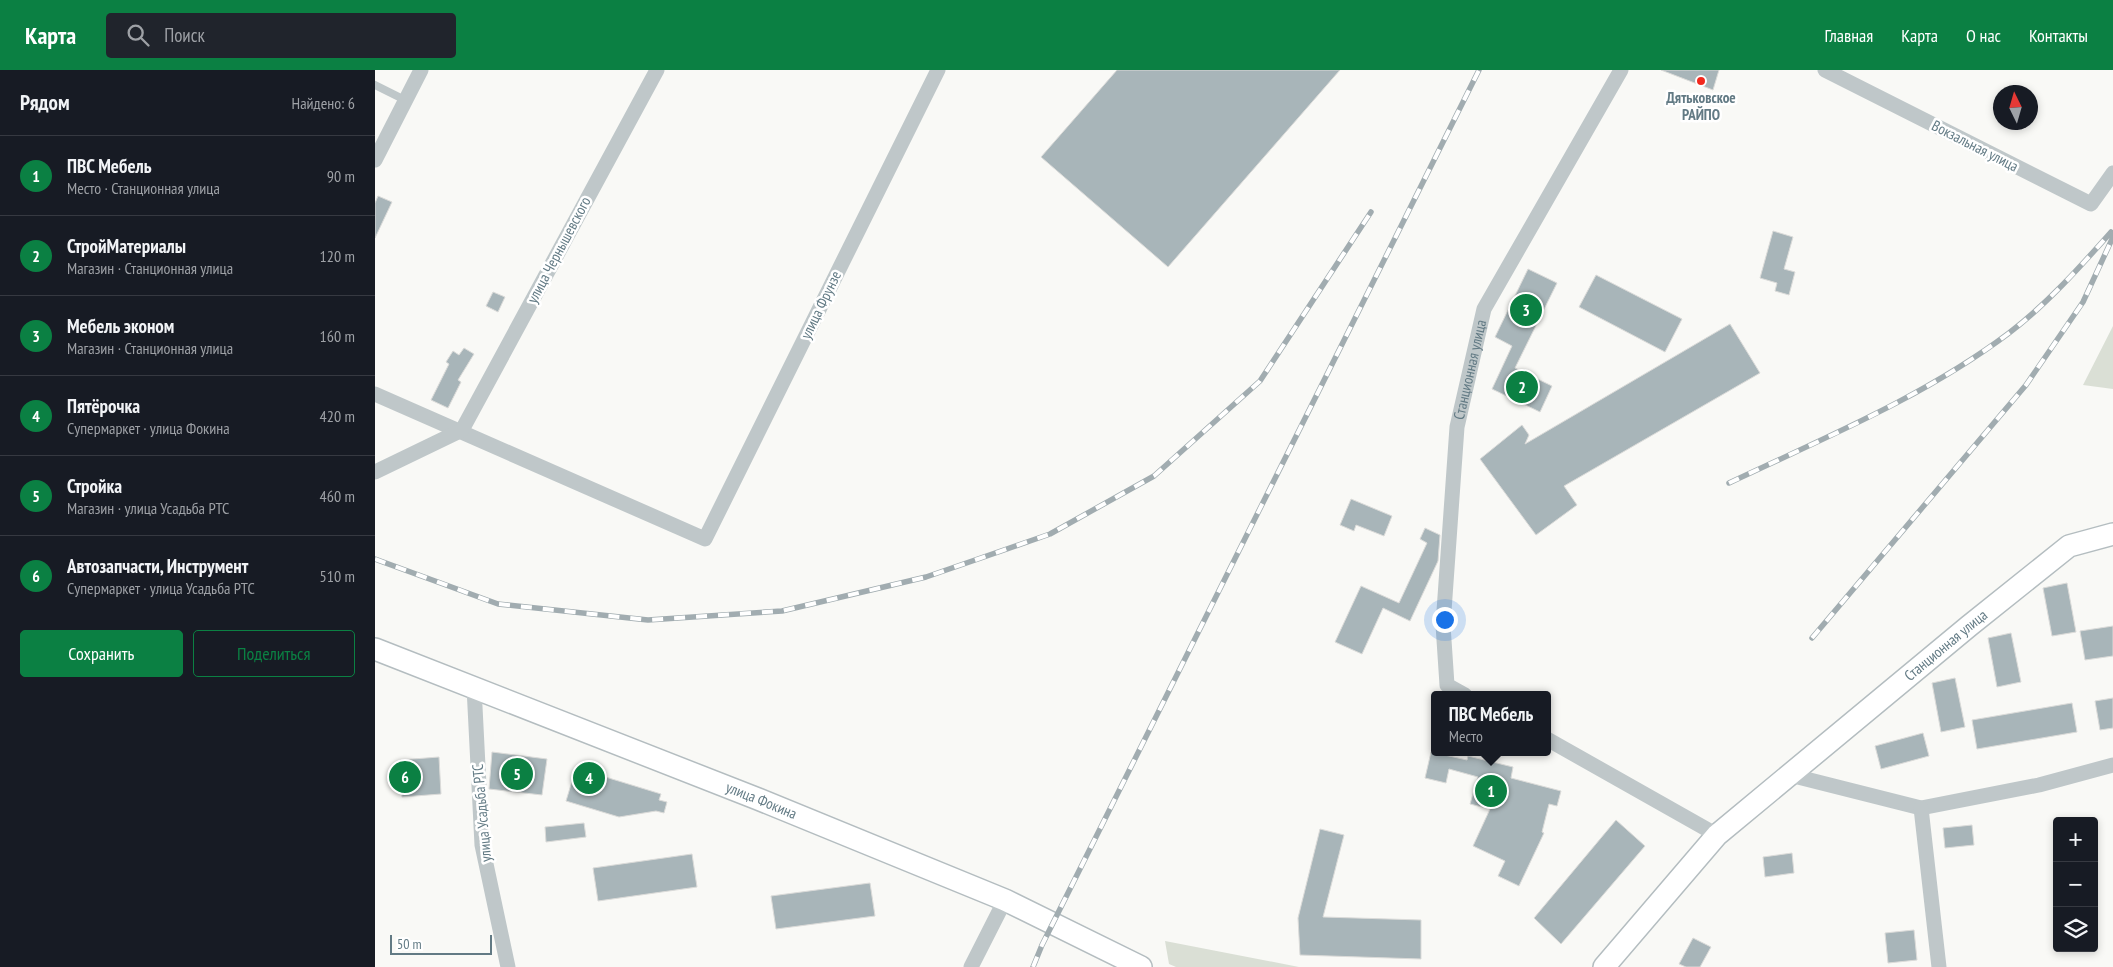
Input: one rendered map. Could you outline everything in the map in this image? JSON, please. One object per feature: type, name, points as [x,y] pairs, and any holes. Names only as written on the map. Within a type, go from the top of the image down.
[{"type":"main road","name":"Станционная улица","points":[[1604,967],[1717,835],[1969,626],[2069,546],[2113,534]]},
{"type":"main road","name":"улица Фокина","points":[[375,649],[758,799],[1005,900],[1141,967]]},
{"type":"street","points":[[375,160],[421,70]]},
{"type":"street","name":"улица Чернышевского","points":[[462,430],[657,70]]},
{"type":"street","name":"улица Фрунзе","points":[[462,430],[705,539],[938,70]]},
{"type":"street","name":"Станционная улица","points":[[1458,691],[1447,685],[1443,625],[1457,427],[1483,308],[1621,70]]},
{"type":"street","name":"Вокзальная улица","points":[[1825,70],[2091,204],[2113,173]]},
{"type":"street","points":[[375,394],[462,430]]},
{"type":"street","points":[[375,472],[462,430]]},
{"type":"street","name":"улица Усадьба РТС","points":[[474,687],[482,846],[508,967]]},
{"type":"street","points":[[1551,740],[1717,835]]},
{"type":"street","points":[[1790,775],[1921,808],[2039,785],[2113,764]]},
{"type":"street","points":[[1921,808],[1939,967]]},
{"type":"street","points":[[971,967],[1005,900]]},
{"type":"lane","points":[[375,85],[405,100]]},
{"type":"shaded area","points":[[2113,326],[2113,389],[2083,385]]},
{"type":"shaded area","points":[[1165,941],[1299,967],[1176,967],[1169,964]]},
{"type":"building","points":[[1117,70],[1340,70],[1168,267],[1041,157]]},
{"type":"building","name":"Дятьковское РАЙПО","points":[[1661,70],[1719,70],[1713,90]]},
{"type":"building","points":[[378,196],[392,202],[375,238],[375,203]]},
{"type":"building","points":[[1773,231],[1793,237],[1784,269],[1795,272],[1789,295],[1775,291],[1777,283],[1760,278]]},
{"type":"building","points":[[1528,269],[1557,283],[1515,368],[1552,386],[1540,412],[1492,389],[1512,346],[1495,337]]},
{"type":"building","points":[[1596,275],[1682,319],[1665,352],[1579,307]]},
{"type":"building","points":[[493,292],[505,297],[498,312],[486,306]]},
{"type":"building","points":[[1730,324],[1760,373],[1564,486],[1577,505],[1536,535],[1480,459],[1522,425],[1529,435],[1525,444]]},
{"type":"building","points":[[464,348],[474,354],[458,380],[461,382],[448,408],[431,400],[449,364],[446,362],[453,351],[459,355]]},
{"type":"building","points":[[1351,499],[1392,516],[1384,536],[1356,525],[1354,531],[1340,525]]},
{"type":"building","points":[[1425,528],[1440,535],[1438,561],[1410,621],[1383,608],[1362,654],[1335,642],[1361,586],[1399,603],[1427,543],[1420,539]]},
{"type":"building","points":[[2067,583],[2076,632],[2052,636],[2043,588]]},
{"type":"building","points":[[2113,626],[2113,656],[2085,660],[2080,631]]},
{"type":"building","points":[[2011,633],[2021,682],[1997,687],[1988,638]]},
{"type":"building","points":[[1955,678],[1965,727],[1941,732],[1932,683]]},
{"type":"building","points":[[2113,698],[2113,728],[2100,730],[2095,701]]},
{"type":"building","points":[[2072,703],[2077,732],[1977,749],[1972,720]]},
{"type":"building","points":[[1923,733],[1929,756],[1881,769],[1875,746]]},
{"type":"building","points":[[492,752],[547,759],[542,795],[489,789]]},
{"type":"building","points":[[1431,752],[1431,756],[1449,756],[1467,760],[1468,756],[1513,767],[1511,778],[1561,791],[1557,806],[1549,804],[1542,832],[1544,833],[1519,886],[1498,876],[1505,861],[1473,846],[1490,809],[1470,804],[1478,777],[1449,769],[1446,783],[1425,778]]},
{"type":"building","points":[[439,757],[441,794],[402,797],[400,760]]},
{"type":"building","points":[[576,768],[661,794],[659,800],[667,802],[664,813],[656,811],[619,817],[566,801]]},
{"type":"building","points":[[1616,820],[1645,846],[1561,944],[1534,918]]},
{"type":"building","points":[[584,823],[586,837],[546,842],[545,827]]},
{"type":"building","points":[[1972,825],[1974,845],[1945,848],[1943,828]]},
{"type":"building","points":[[1320,829],[1344,835],[1323,917],[1421,920],[1421,959],[1300,955],[1298,918]]},
{"type":"building","points":[[1792,853],[1794,873],[1765,877],[1763,857]]},
{"type":"building","points":[[692,854],[697,887],[598,901],[593,868]]},
{"type":"building","points":[[870,883],[875,916],[776,929],[771,896]]},
{"type":"building","points":[[1914,930],[1917,960],[1888,963],[1885,933]]},
{"type":"building","points":[[1693,938],[1711,947],[1700,967],[1686,967],[1679,964]]},
{"type":"railway","points":[[1033,967],[1042,945],[1479,70]]},
{"type":"railway","points":[[375,559],[498,604],[648,620],[782,611],[926,577],[1050,534],[1154,476],[1260,381],[1371,212]]},
{"type":"railway","points":[[1729,483],[1873,415],[1943,377],[1976,356],[2009,333],[2050,298],[2111,232]]},
{"type":"railway","points":[[1812,638],[2026,385],[2083,302],[2113,237]]},
{"type":"place","name":"Дятьковское РАЙПО","points":[[1701,81]]},
{"type":"place","name":"Мебель эконом","points":[[1526,310]]},
{"type":"place","name":"СтройМатериалы","points":[[1522,387]]},
{"type":"place","name":"Стройка","points":[[517,774]]},
{"type":"place","name":"Автозапчасти, Инструмент","points":[[405,777]]},
{"type":"place","name":"Пятёрочка","points":[[589,778]]},
{"type":"place","name":"ПВС Мебель","points":[[1491,791]]}]
